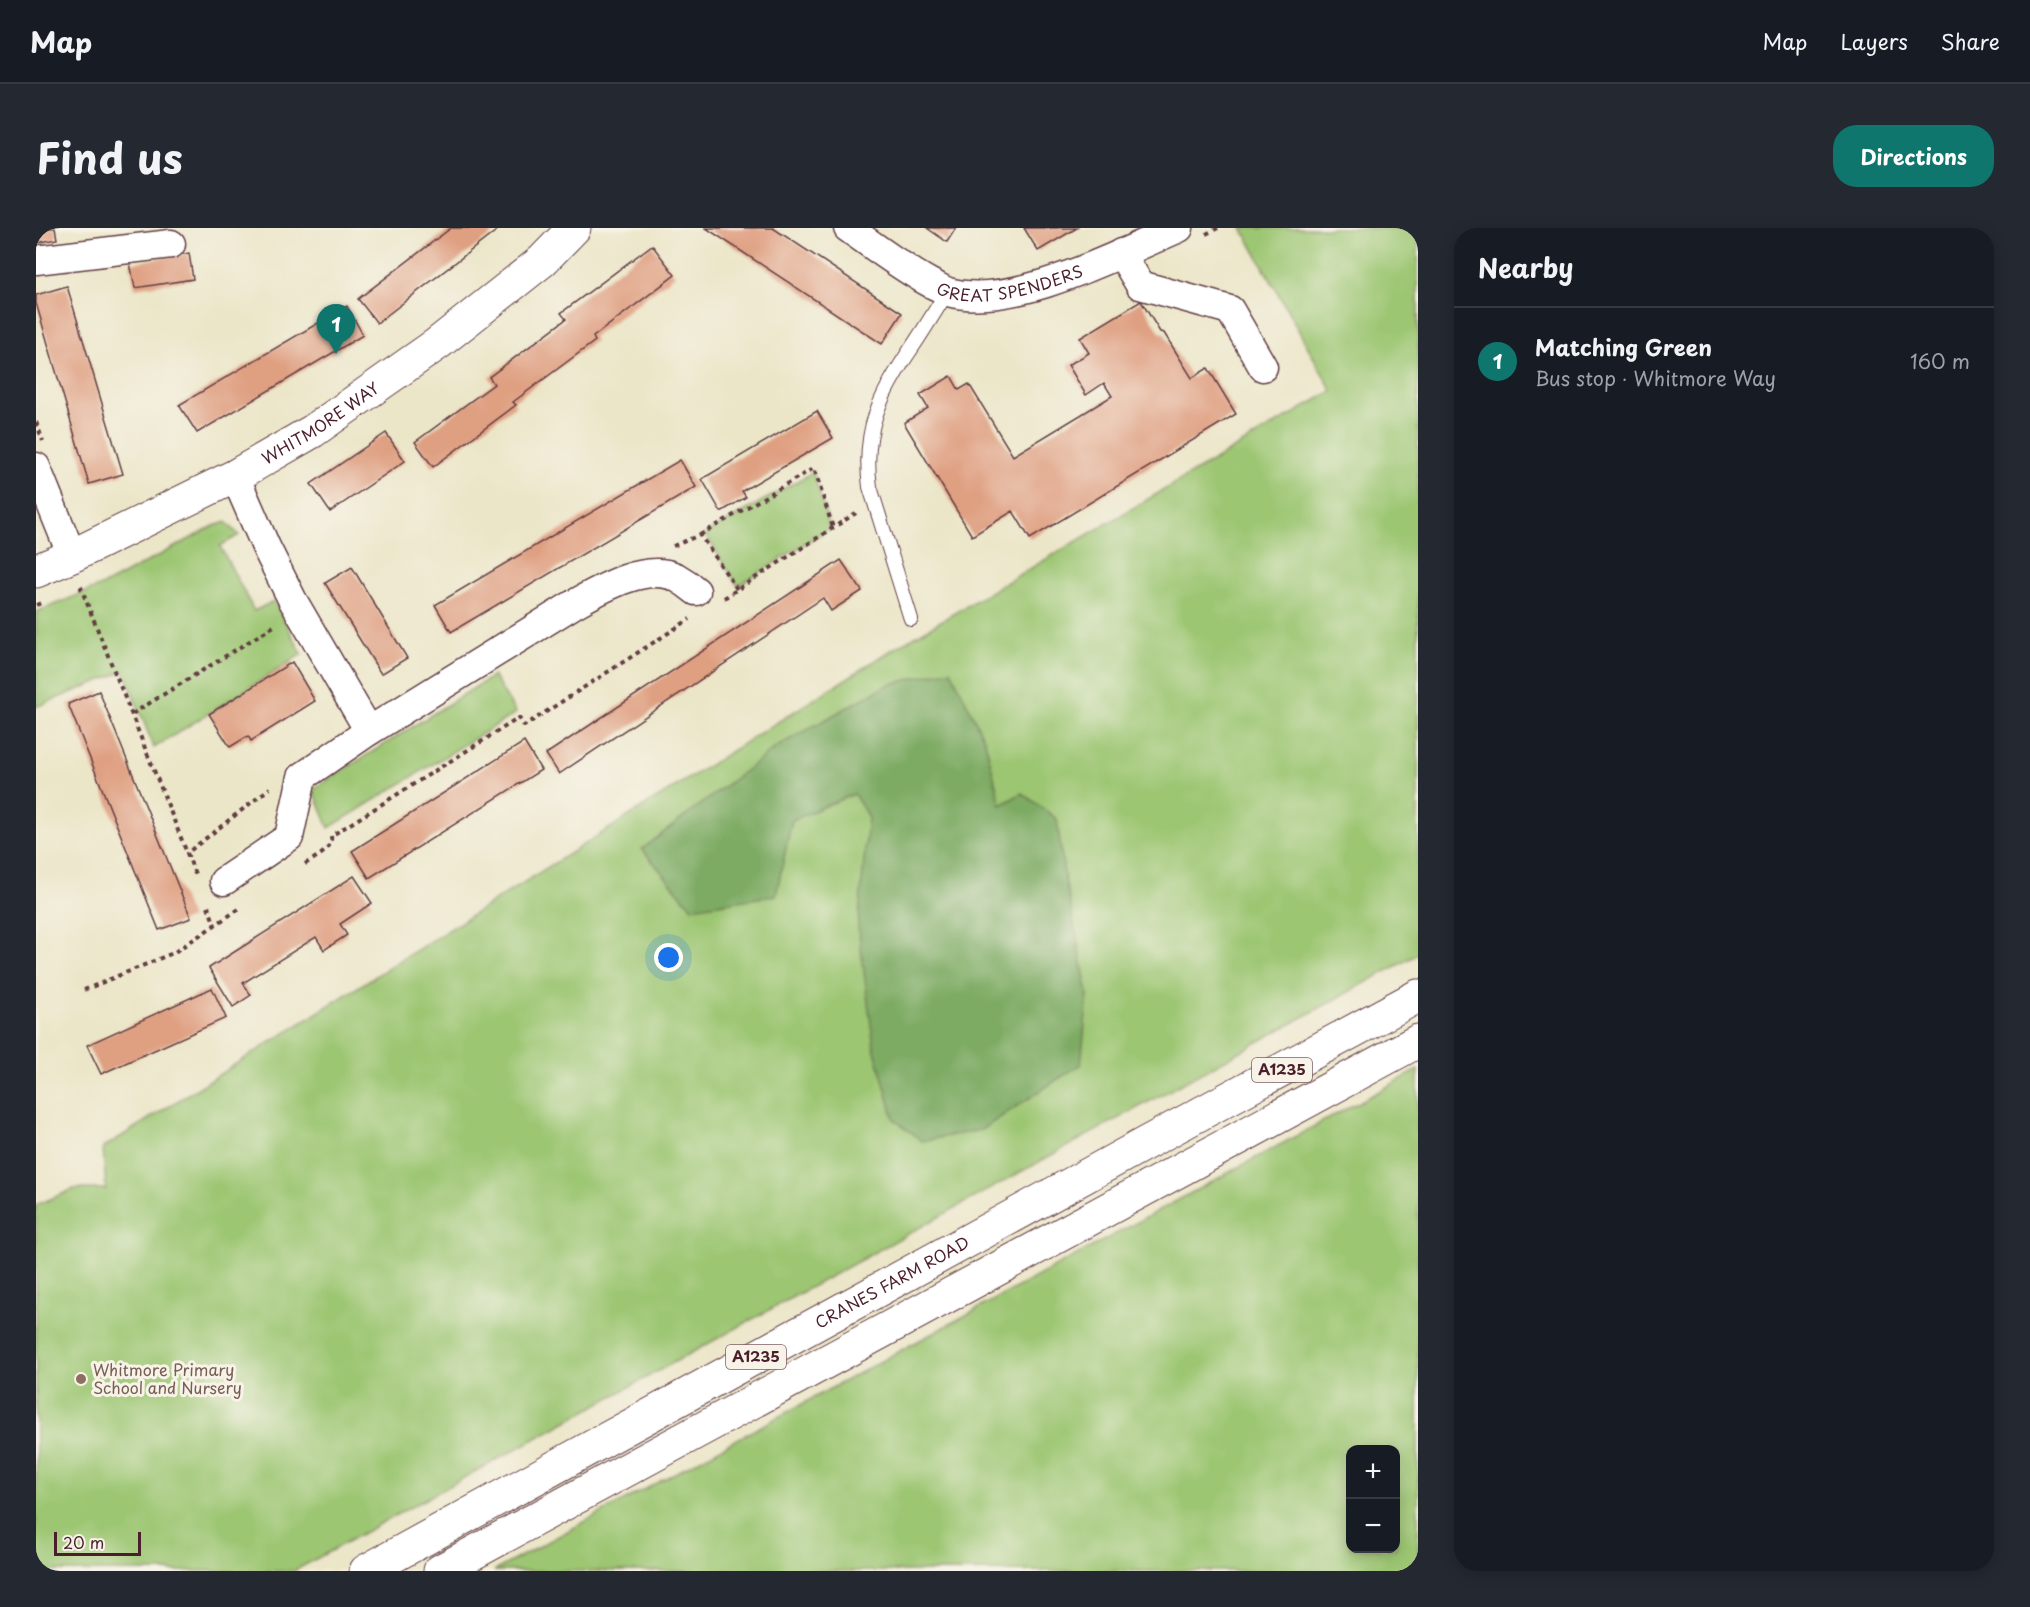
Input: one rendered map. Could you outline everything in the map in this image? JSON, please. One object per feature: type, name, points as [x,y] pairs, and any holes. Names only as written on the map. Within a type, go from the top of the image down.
[{"type":"main road","name":"WHITMORE WAY","points":[[36,571],[235,476],[313,430],[438,344],[542,261],[574,228]]},
{"type":"main road","name":"CRANES FARM ROAD","points":[[366,1571],[1418,996]]},
{"type":"main road","name":"A1235","points":[[440,1571],[1418,1041]]},
{"type":"street","name":"GREAT SPENDERS","points":[[848,228],[916,276],[947,292],[977,296],[998,295],[1058,279],[1179,228]]},
{"type":"street","points":[[36,260],[171,244]]},
{"type":"street","points":[[1121,253],[1140,285],[1230,310],[1263,367]]},
{"type":"street","points":[[40,455],[72,555]]},
{"type":"street","points":[[235,476],[292,599],[369,731]]},
{"type":"street","points":[[211,883],[289,837],[302,777],[369,731],[574,604],[629,578],[654,573],[675,577],[704,602]]},
{"type":"lane","points":[[911,619],[870,487],[867,465],[868,447],[877,407],[885,389],[947,292]]},
{"type":"path","points":[[36,422],[40,455]]},
{"type":"path","points":[[668,548],[700,534],[814,468],[833,528]]},
{"type":"path","points":[[300,867],[328,848],[332,840],[331,836],[519,718],[524,726],[704,602],[737,589],[863,509]]},
{"type":"path","points":[[700,534],[737,589]]},
{"type":"path","points":[[92,582],[81,588],[187,853],[211,883]]},
{"type":"path","points":[[132,714],[277,624]]},
{"type":"path","points":[[187,853],[272,787]]},
{"type":"path","points":[[207,904],[215,924]]},
{"type":"path","points":[[84,990],[173,953],[243,906]]},
{"type":"green space","points":[[1242,228],[1418,228],[1418,954],[294,1571],[36,1571],[36,1205],[74,1189],[106,1189],[103,1148],[895,648],[1332,391]]},
{"type":"green space","points":[[813,472],[830,528],[738,586],[705,534]]},
{"type":"green space","points":[[226,522],[239,535],[220,546],[254,611],[274,601],[302,654],[154,748],[124,671],[36,707],[36,612],[106,584],[214,526]]},
{"type":"green space","points":[[951,670],[985,741],[1001,805],[1022,793],[1057,819],[1064,874],[1088,994],[1081,1064],[981,1130],[922,1141],[894,1119],[874,1047],[858,926],[868,817],[854,794],[792,820],[776,895],[692,908],[642,849],[778,746],[889,684]]},
{"type":"green space","points":[[493,676],[516,713],[329,828],[313,789]]},
{"type":"green space","points":[[1418,1070],[1418,1571],[494,1571]]},
{"type":"building","points":[[36,228],[55,228],[57,239],[36,243]]},
{"type":"building","points":[[451,228],[500,228],[377,323],[358,299]]},
{"type":"building","points":[[706,228],[773,228],[902,313],[882,344]]},
{"type":"building","points":[[927,228],[956,228],[947,242]]},
{"type":"building","points":[[1024,228],[1077,228],[1038,251]]},
{"type":"building","points":[[652,245],[675,275],[593,337],[595,341],[513,402],[516,405],[433,467],[415,442],[494,384],[489,377],[566,319],[561,313]]},
{"type":"building","points":[[189,253],[193,279],[135,288],[130,263]]},
{"type":"building","points":[[67,286],[123,474],[89,484],[36,303],[36,295]]},
{"type":"building","points":[[1141,301],[1192,378],[1208,368],[1236,414],[1030,539],[1013,511],[972,536],[904,423],[928,408],[920,395],[951,376],[959,390],[969,384],[1013,456],[1112,396],[1104,383],[1086,395],[1068,365],[1089,353],[1080,338]]},
{"type":"building","points":[[347,306],[363,335],[197,433],[179,405]]},
{"type":"building","points":[[817,411],[833,438],[742,491],[746,497],[721,512],[702,479]]},
{"type":"building","points":[[386,433],[405,461],[330,512],[311,484]]},
{"type":"building","points":[[680,460],[696,487],[451,632],[435,605]]},
{"type":"building","points":[[841,560],[862,591],[831,611],[823,598],[559,774],[546,754]]},
{"type":"building","points":[[352,567],[407,658],[381,674],[325,583]]},
{"type":"building","points":[[292,662],[315,701],[251,741],[248,736],[230,747],[209,714]]},
{"type":"building","points":[[99,691],[191,918],[159,930],[68,704]]},
{"type":"building","points":[[524,742],[541,770],[369,878],[352,851]]},
{"type":"building","points":[[354,876],[372,903],[340,924],[347,935],[324,950],[316,937],[243,983],[251,995],[233,1007],[209,968]]},
{"type":"building","points":[[212,988],[226,1018],[101,1074],[87,1045]]},
{"type":"place","name":"Matching Green","points":[[336,354]]},
{"type":"place","name":"Whitmore Primary School and Nursery","points":[[81,1379]]}]
